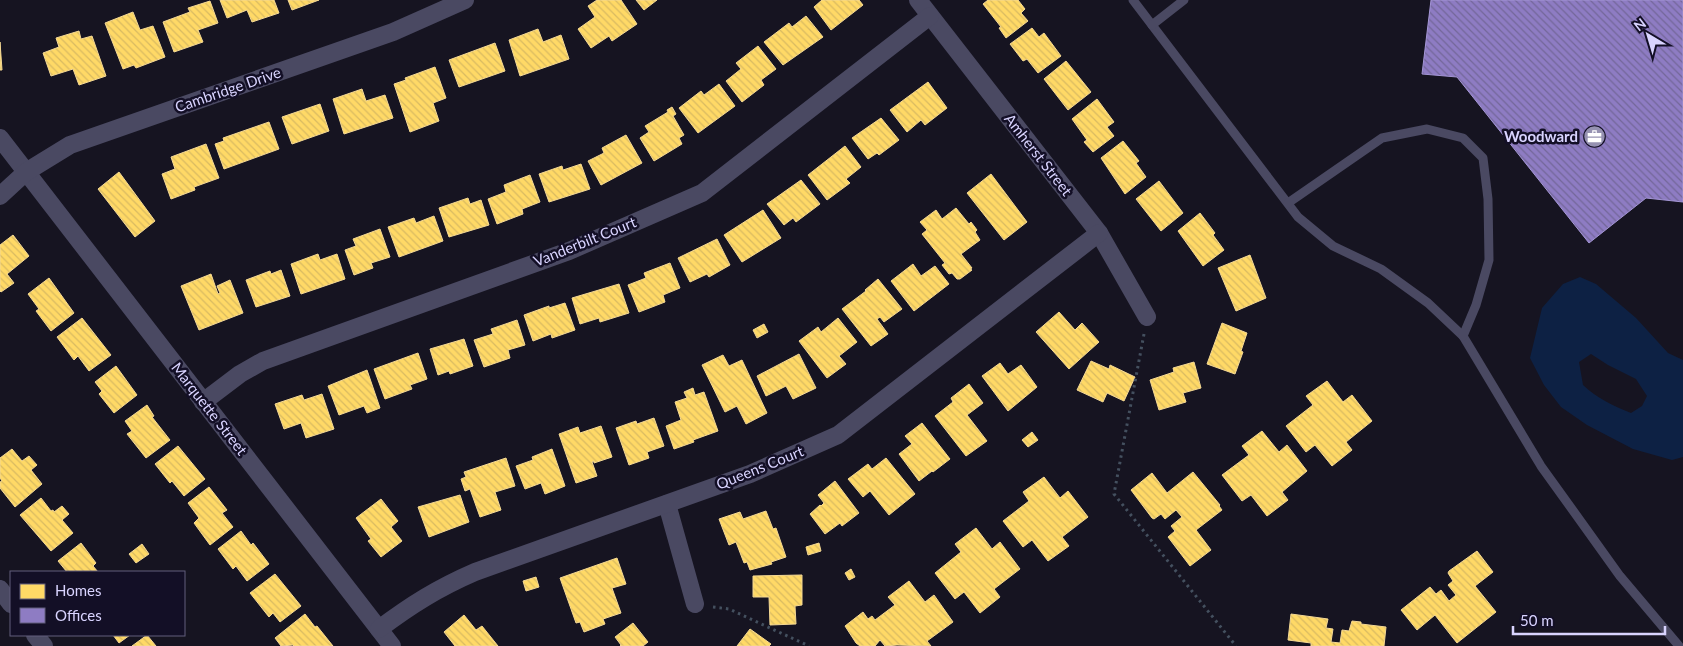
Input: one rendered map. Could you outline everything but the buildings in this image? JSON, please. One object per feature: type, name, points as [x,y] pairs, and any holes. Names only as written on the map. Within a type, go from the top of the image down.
[{"type":"street","name":"Cambridge Drive","points":[[0,196],[26,172],[70,144],[393,32],[465,0]]},
{"type":"street","name":"Amherst Street","points":[[918,0],[1099,234],[1147,317]]},
{"type":"street","name":"Vanderbilt Court","points":[[203,402],[240,374],[282,353],[569,251],[702,193],[930,16]]},
{"type":"street","name":"Marquette Street","points":[[0,138],[392,646]]},
{"type":"street","name":"Queens Court","points":[[379,629],[411,605],[448,583],[750,474],[838,435],[1099,234]]},
{"type":"street","points":[[667,504],[696,604]]},
{"type":"street","points":[[0,589],[10,603]]},
{"type":"street","points":[[36,636],[44,646]]},
{"type":"lane","points":[[1133,0],[1298,217],[1333,246],[1381,269],[1428,303],[1463,336],[1541,466],[1620,576],[1679,646]]},
{"type":"lane","points":[[1152,25],[1184,0]]},
{"type":"lane","points":[[1288,202],[1382,138],[1427,129],[1463,138],[1483,158],[1488,199],[1488,260],[1476,305],[1463,336]]},
{"type":"path","points":[[1147,317],[1114,494],[1236,646]]},
{"type":"path","points":[[696,604],[729,609],[809,646]]},
{"type":"water","points":[[1580,277],[1596,284],[1636,318],[1668,353],[1683,360],[1683,457],[1672,460],[1633,449],[1587,425],[1561,407],[1544,385],[1530,358],[1542,308],[1563,284]],"holes":[[[1591,354],[1636,379],[1647,396],[1642,406],[1631,413],[1605,401],[1583,385],[1579,362]]]},
{"type":"place","name":"Woodward","points":[[1594,137]]}]
